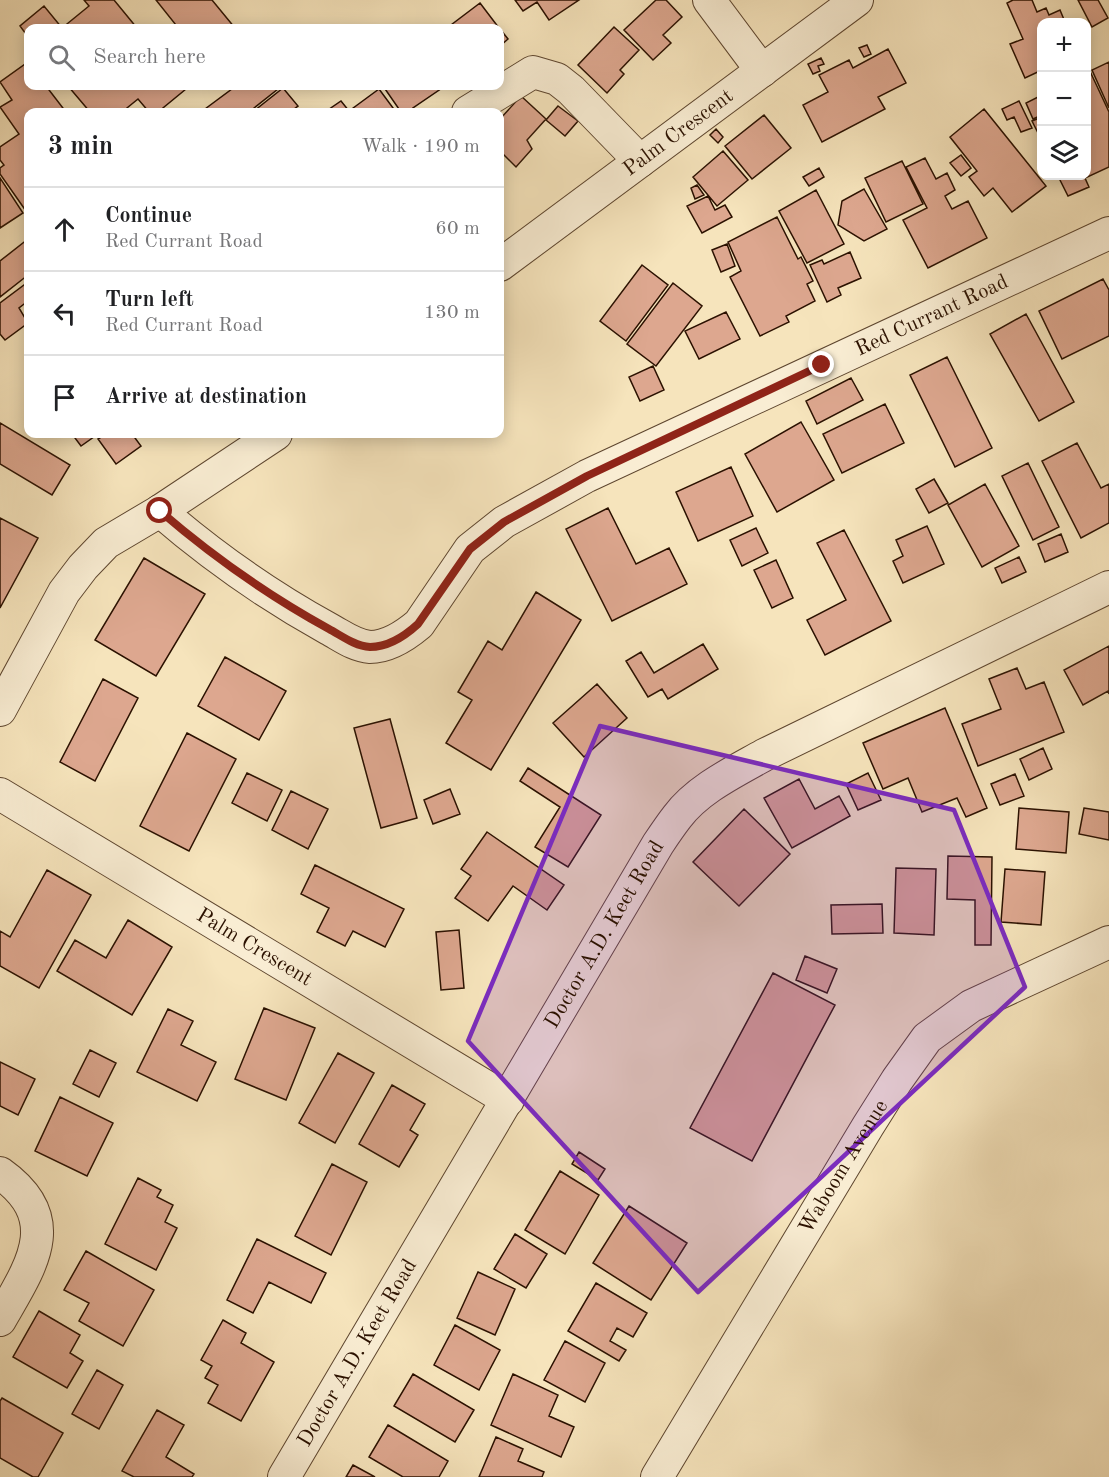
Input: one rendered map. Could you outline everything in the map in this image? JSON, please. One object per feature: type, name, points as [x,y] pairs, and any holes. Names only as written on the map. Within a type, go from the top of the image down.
[{"type":"street","points":[[709,0],[762,71]]},
{"type":"street","name":"Palm Crescent","points":[[504,262],[857,0]]},
{"type":"street","points":[[504,90],[533,72],[557,79],[571,90],[639,161]]},
{"type":"street","points":[[474,108],[504,90]]},
{"type":"street","name":"Red Currant Road","points":[[160,511],[187,535],[296,611],[357,644],[372,647],[393,641],[408,634],[418,624],[470,549],[504,522],[598,471],[1109,233]]},
{"type":"street","points":[[0,710],[64,592],[83,567],[106,543],[160,511],[270,438]]},
{"type":"street","name":"Doctor A.D. Keet Road","points":[[284,1477],[658,844],[678,816],[698,796],[764,755],[1109,587]]},
{"type":"street","name":"Palm Crescent","points":[[0,794],[508,1100]]},
{"type":"street","name":"Waboom Avenue","points":[[657,1477],[868,1126],[927,1038],[971,1006],[1109,942]]},
{"type":"street","points":[[0,1173],[17,1185],[33,1208],[38,1235],[30,1269],[0,1320]]},
{"type":"highlighted area","points":[[600,726],[954,810],[1025,987],[698,1292],[468,1041]]},
{"type":"building","points":[[84,0],[114,0],[134,24],[67,24],[89,6]]},
{"type":"building","points":[[156,0],[212,0],[232,24],[175,24]]},
{"type":"building","points":[[515,0],[579,0],[549,20],[537,2],[523,11]]},
{"type":"building","points":[[656,0],[666,0],[682,17],[663,35],[671,43],[653,60],[624,30]]},
{"type":"building","points":[[1013,0],[1032,0],[1037,12],[1046,8],[1049,15],[1060,10],[1063,18],[1037,18],[1037,72],[1025,78],[1010,44],[1023,39],[1007,3]]},
{"type":"building","points":[[1078,0],[1098,0],[1108,18],[1092,27],[1091,18],[1087,18]]},
{"type":"building","points":[[480,3],[496,24],[452,24]]},
{"type":"building","points":[[44,6],[59,24],[24,24],[24,32],[20,26]]},
{"type":"building","points":[[614,27],[639,50],[620,70],[624,74],[607,93],[578,65]]},
{"type":"building","points":[[867,45],[871,54],[864,57],[859,48]]},
{"type":"building","points":[[888,49],[906,83],[878,97],[885,109],[822,142],[803,105],[828,92],[819,75],[849,60],[853,68]]},
{"type":"building","points":[[821,58],[824,64],[818,66],[820,71],[813,74],[808,64]]},
{"type":"building","points":[[1109,62],[1109,108],[1092,70]]},
{"type":"building","points":[[24,65],[24,90],[49,90],[63,108],[24,108],[24,208],[0,174],[0,168],[4,165],[0,160],[0,147],[19,134],[0,107],[12,100],[0,82]]},
{"type":"building","points":[[1091,73],[1109,112],[1109,167],[1091,175]]},
{"type":"building","points":[[71,90],[185,90],[163,108],[146,108],[138,99],[127,108],[87,108]]},
{"type":"building","points":[[231,90],[277,90],[254,108],[206,108]]},
{"type":"building","points":[[280,90],[285,90],[298,106],[295,108],[258,108]]},
{"type":"building","points":[[380,90],[393,108],[353,108]]},
{"type":"building","points":[[386,90],[439,90],[413,108],[398,108]]},
{"type":"building","points":[[521,96],[546,119],[527,140],[532,149],[516,167],[504,155],[504,115]]},
{"type":"building","points":[[1037,98],[1037,117],[1033,119],[1026,103]]},
{"type":"building","points":[[341,101],[347,108],[331,108]]},
{"type":"building","points":[[1019,101],[1032,128],[1021,132],[1014,117],[1007,120],[1002,109]]},
{"type":"building","points":[[558,106],[578,121],[565,136],[546,120]]},
{"type":"building","points":[[984,109],[1037,175],[1037,180],[1041,180],[1046,186],[1012,212],[993,188],[984,196],[969,177],[977,171],[950,137]]},
{"type":"building","points":[[764,115],[791,148],[752,179],[725,146]]},
{"type":"building","points":[[1037,119],[1037,131],[1032,121]]},
{"type":"building","points":[[716,129],[723,137],[718,143],[710,135]]},
{"type":"building","points":[[723,151],[748,180],[717,206],[693,177]]},
{"type":"building","points":[[961,155],[971,168],[961,176],[950,163]]},
{"type":"building","points":[[925,158],[936,179],[947,173],[955,190],[945,196],[952,209],[968,201],[987,238],[928,268],[903,220],[927,208],[906,167]]},
{"type":"building","points":[[902,161],[923,204],[886,222],[865,178]]},
{"type":"building","points":[[819,168],[824,177],[809,186],[803,177]]},
{"type":"building","points":[[0,178],[23,213],[0,228]]},
{"type":"building","points":[[1060,180],[1086,180],[1089,187],[1068,196]]},
{"type":"building","points":[[697,185],[704,195],[695,199],[691,188]]},
{"type":"building","points":[[864,189],[887,229],[864,241],[838,225],[842,201]]},
{"type":"building","points":[[816,190],[844,244],[807,263],[779,211]]},
{"type":"building","points":[[708,196],[715,210],[725,205],[732,217],[702,233],[687,206]]},
{"type":"building","points":[[777,217],[798,259],[801,257],[813,281],[807,284],[815,301],[786,316],[789,322],[760,336],[730,277],[741,271],[728,242]]},
{"type":"building","points":[[24,242],[24,278],[0,297],[0,261]]},
{"type":"building","points":[[727,244],[735,266],[721,272],[712,250]]},
{"type":"building","points":[[850,252],[861,278],[838,288],[841,295],[827,302],[810,265],[822,260],[824,264]]},
{"type":"building","points":[[642,265],[668,285],[626,341],[600,321]]},
{"type":"building","points":[[1103,279],[1109,290],[1109,336],[1062,359],[1039,311]]},
{"type":"building","points":[[673,283],[702,306],[656,366],[627,344]]},
{"type":"building","points":[[24,285],[24,304],[19,308],[24,316],[24,326],[5,340],[0,334],[0,303]]},
{"type":"building","points":[[726,312],[740,339],[699,359],[685,331]]},
{"type":"building","points":[[1026,314],[1074,402],[1039,421],[990,334]]},
{"type":"building","points":[[947,357],[992,448],[955,467],[910,375]]},
{"type":"building","points":[[653,366],[664,390],[640,401],[629,377]]},
{"type":"building","points":[[851,378],[863,400],[817,424],[806,401]]},
{"type":"building","points":[[885,404],[904,443],[842,473],[823,434]]},
{"type":"building","points":[[801,422],[834,480],[777,512],[745,454]]},
{"type":"building","points":[[0,423],[70,465],[52,495],[0,464]]},
{"type":"building","points":[[75,438],[92,438],[81,446]]},
{"type":"building","points":[[135,438],[141,446],[116,464],[98,439]]},
{"type":"building","points":[[1077,443],[1101,488],[1109,484],[1109,523],[1081,538],[1042,461]]},
{"type":"building","points":[[1028,463],[1059,527],[1033,540],[1002,476]]},
{"type":"building","points":[[731,467],[753,516],[698,541],[676,492]]},
{"type":"building","points":[[934,479],[948,503],[929,513],[916,489]]},
{"type":"building","points":[[985,484],[1019,546],[982,567],[948,505]]},
{"type":"building","points":[[608,508],[636,564],[669,548],[687,584],[612,621],[566,529]]},
{"type":"building","points":[[0,518],[38,538],[0,608]]},
{"type":"building","points":[[927,526],[944,564],[903,583],[893,561],[903,556],[896,540]]},
{"type":"building","points":[[756,528],[768,553],[742,566],[730,540]]},
{"type":"building","points":[[844,530],[891,621],[825,655],[807,620],[846,600],[817,543]]},
{"type":"building","points":[[1061,534],[1068,552],[1045,562],[1038,544]]},
{"type":"building","points":[[1019,557],[1026,572],[1002,583],[995,568]]},
{"type":"building","points":[[144,558],[205,594],[156,676],[95,640]]},
{"type":"building","points":[[776,560],[793,598],[772,608],[754,570]]},
{"type":"building","points":[[536,592],[581,620],[491,770],[446,743],[472,700],[458,692],[488,641],[502,650]]},
{"type":"building","points":[[703,644],[718,669],[668,699],[662,689],[648,697],[626,661],[641,652],[654,673]]},
{"type":"building","points":[[1109,646],[1109,694],[1108,691],[1083,705],[1064,670]]},
{"type":"building","points":[[225,657],[286,691],[259,740],[198,706]]},
{"type":"building","points":[[1017,668],[1026,689],[1044,682],[1064,732],[978,766],[962,724],[1001,709],[989,679]]},
{"type":"building","points":[[103,679],[138,698],[95,781],[60,762]]},
{"type":"building","points":[[597,684],[627,718],[584,757],[553,723]]},
{"type":"building","points":[[945,708],[987,808],[966,817],[957,798],[922,812],[908,778],[883,789],[863,743]]},
{"type":"building","points":[[390,719],[417,818],[381,828],[354,728]]},
{"type":"building","points":[[187,733],[236,759],[189,851],[140,826]]},
{"type":"building","points":[[1043,748],[1052,769],[1029,780],[1020,759]]},
{"type":"building","points":[[528,768],[601,815],[568,867],[535,847],[560,807],[520,781]]},
{"type":"building","points":[[247,773],[282,790],[267,821],[232,803]]},
{"type":"building","points":[[868,773],[881,800],[858,810],[846,784]]},
{"type":"building","points":[[1015,774],[1024,796],[1000,805],[991,784]]},
{"type":"building","points":[[799,779],[815,809],[839,796],[850,816],[792,848],[764,798]]},
{"type":"building","points":[[450,789],[460,814],[433,824],[424,800]]},
{"type":"building","points":[[291,791],[328,809],[308,849],[272,830]]},
{"type":"building","points":[[1019,808],[1069,812],[1066,853],[1016,849]]},
{"type":"building","points":[[1084,808],[1109,812],[1109,840],[1079,834]]},
{"type":"building","points":[[744,809],[790,854],[739,906],[693,862]]},
{"type":"building","points":[[487,832],[564,885],[547,910],[513,886],[488,921],[455,898],[471,876],[461,869]]},
{"type":"building","points":[[948,856],[992,857],[991,945],[975,945],[975,900],[947,899]]},
{"type":"building","points":[[315,865],[404,909],[385,947],[353,931],[345,946],[317,932],[329,908],[301,894]]},
{"type":"building","points":[[896,868],[936,869],[934,935],[894,933]]},
{"type":"building","points":[[1005,869],[1045,872],[1041,925],[1001,922]]},
{"type":"building","points":[[47,870],[91,895],[39,988],[0,966],[0,931],[10,937]]},
{"type":"building","points":[[882,904],[883,933],[832,934],[831,905]]},
{"type":"building","points":[[128,920],[172,947],[132,1015],[57,971],[75,940],[106,958]]},
{"type":"building","points":[[459,930],[464,988],[441,990],[436,932]]},
{"type":"building","points":[[805,956],[837,969],[827,993],[796,980]]},
{"type":"building","points":[[773,973],[835,1005],[752,1161],[690,1128]]},
{"type":"building","points":[[264,1008],[315,1028],[286,1100],[235,1079]]},
{"type":"building","points":[[168,1009],[193,1021],[181,1045],[216,1062],[197,1101],[137,1072]]},
{"type":"building","points":[[90,1050],[116,1063],[99,1097],[73,1084]]},
{"type":"building","points":[[338,1053],[374,1073],[335,1143],[299,1123]]},
{"type":"building","points":[[0,1062],[35,1079],[18,1115],[0,1106]]},
{"type":"building","points":[[392,1085],[425,1104],[410,1130],[418,1135],[399,1167],[359,1144]]},
{"type":"building","points":[[60,1097],[113,1123],[87,1176],[35,1151]]},
{"type":"building","points":[[579,1152],[605,1169],[598,1180],[572,1164]]},
{"type":"building","points":[[332,1164],[367,1182],[331,1255],[295,1236]]},
{"type":"building","points":[[560,1171],[599,1195],[565,1254],[525,1230]]},
{"type":"building","points":[[138,1178],[161,1190],[157,1197],[173,1205],[165,1222],[177,1228],[156,1270],[105,1244]]},
{"type":"building","points":[[629,1206],[687,1243],[651,1300],[593,1263]]},
{"type":"building","points":[[515,1234],[547,1254],[526,1288],[494,1269]]},
{"type":"building","points":[[257,1239],[326,1273],[311,1303],[269,1282],[253,1313],[227,1300]]},
{"type":"building","points":[[86,1251],[154,1290],[123,1346],[79,1321],[89,1303],[64,1290]]},
{"type":"building","points":[[478,1272],[515,1289],[495,1335],[457,1318]]},
{"type":"building","points":[[596,1283],[647,1313],[633,1337],[617,1328],[610,1341],[626,1350],[619,1361],[568,1331]]},
{"type":"building","points":[[39,1311],[80,1335],[70,1353],[83,1361],[67,1388],[13,1357]]},
{"type":"building","points":[[223,1320],[246,1333],[241,1343],[274,1362],[241,1421],[208,1403],[218,1385],[205,1378],[212,1366],[201,1360]]},
{"type":"building","points":[[455,1325],[500,1350],[479,1390],[434,1365]]},
{"type":"building","points":[[565,1341],[605,1363],[585,1402],[544,1380]]},
{"type":"building","points":[[97,1370],[123,1385],[99,1429],[72,1414]]},
{"type":"building","points":[[413,1374],[474,1410],[455,1442],[394,1406]]},
{"type":"building","points":[[513,1374],[558,1395],[549,1416],[574,1427],[561,1457],[491,1425]]},
{"type":"building","points":[[2,1398],[63,1433],[38,1477],[33,1477],[0,1458],[0,1401]]},
{"type":"building","points":[[157,1410],[184,1425],[166,1457],[194,1474],[192,1477],[134,1477],[122,1471]]},
{"type":"building","points":[[388,1425],[448,1461],[439,1477],[403,1477],[369,1457]]},
{"type":"building","points":[[496,1437],[523,1449],[518,1461],[544,1472],[542,1477],[479,1477]]},
{"type":"building","points":[[353,1465],[375,1477],[346,1477]]},
{"type":"route","points":[[160,511],[187,535],[296,611],[357,644],[372,647],[408,634],[418,624],[470,549],[504,522],[587,476],[822,365]]}]
